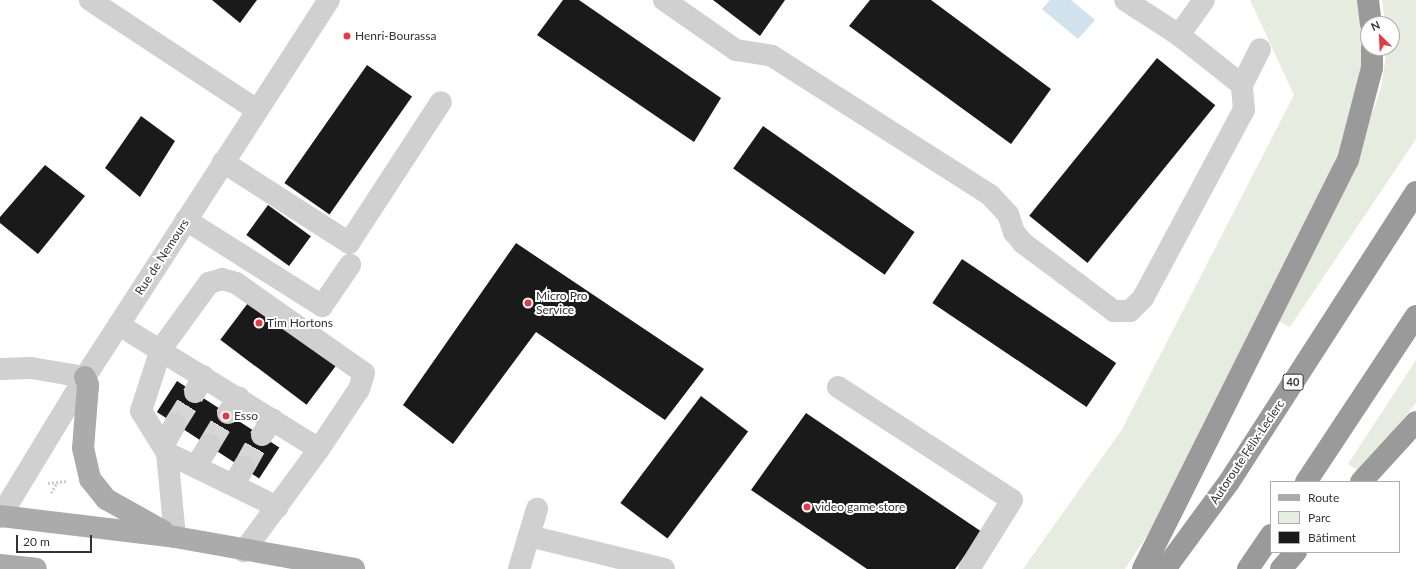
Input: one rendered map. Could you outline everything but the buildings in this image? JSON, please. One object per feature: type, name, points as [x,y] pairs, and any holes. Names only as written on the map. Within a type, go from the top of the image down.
[{"type":"highway","points":[[1368,0],[1370,16]]},
{"type":"highway","points":[[1142,569],[1348,160],[1372,68],[1372,56]]},
{"type":"highway","name":"Autoroute Félix-Leclerc","points":[[1165,569],[1229,482],[1416,192]]},
{"type":"highway","points":[[1307,481],[1416,316]]},
{"type":"highway","points":[[1362,481],[1416,422]]},
{"type":"highway","points":[[1248,569],[1270,536]]},
{"type":"highway","points":[[1281,569],[1295,553]]},
{"type":"main road","points":[[85,376],[88,385],[82,448],[90,479],[106,499],[175,538]]},
{"type":"main road","points":[[0,516],[175,538],[354,569]]},
{"type":"main road","points":[[0,565],[36,569]]},
{"type":"street","points":[[90,0],[257,110]]},
{"type":"street","name":"Rue de Nemours","points":[[0,516],[85,376],[329,0]]},
{"type":"street","points":[[664,0],[736,50],[772,56],[990,195],[1008,214],[1014,232],[1023,243],[1114,311],[1130,311],[1143,298],[1244,110],[1242,85],[1260,49]]},
{"type":"street","points":[[1126,0],[1179,35],[1242,85]]},
{"type":"street","points":[[1179,35],[1204,0]]},
{"type":"street","points":[[223,162],[349,243],[441,102]]},
{"type":"street","points":[[186,220],[322,306],[350,266]]},
{"type":"street","points":[[175,538],[165,449],[141,411],[161,349],[209,283],[222,279],[236,283],[364,373],[359,389],[319,449],[244,551]]},
{"type":"street","points":[[118,325],[161,349],[199,384],[233,406],[268,427],[319,449]]},
{"type":"street","points":[[0,368],[31,368],[85,376]]},
{"type":"street","points":[[838,387],[1012,500],[968,569]]},
{"type":"street","points":[[165,449],[176,424]]},
{"type":"street","points":[[196,466],[209,445]]},
{"type":"street","points":[[165,449],[196,466],[239,476],[277,507]]},
{"type":"street","points":[[519,569],[537,509]]},
{"type":"street","points":[[529,536],[664,569]]},
{"type":"path","points":[[48,483],[68,481]]},
{"type":"path","points":[[51,493],[57,482]]},
{"type":"green space","points":[[1250,0],[1359,0],[1361,16],[1360,56],[1365,56],[1365,60],[1353,117],[1323,190],[1175,492],[1125,569],[1023,569],[1121,431],[1294,95]]},
{"type":"green space","points":[[1382,0],[1416,0],[1416,139],[1290,327],[1278,321],[1364,136],[1381,88],[1386,56],[1400,56],[1400,16],[1384,16]]},
{"type":"green space","points":[[1416,360],[1416,403],[1360,472],[1348,464]]},
{"type":"water","points":[[1050,0],[1071,0],[1095,20],[1078,39],[1042,9]]},
{"type":"tunnel","points":[[175,424],[195,392]]},
{"type":"tunnel","points":[[209,445],[228,413]]},
{"type":"tunnel","points":[[244,467],[262,435]]},
{"type":"place","name":"Henri-Bourassa","points":[[347,36]]},
{"type":"place","name":"Micro Pro Service","points":[[528,303]]},
{"type":"place","name":"Tim Hortons","points":[[259,323]]},
{"type":"place","name":"Esso","points":[[226,416]]},
{"type":"place","name":"video game store","points":[[807,507]]}]
